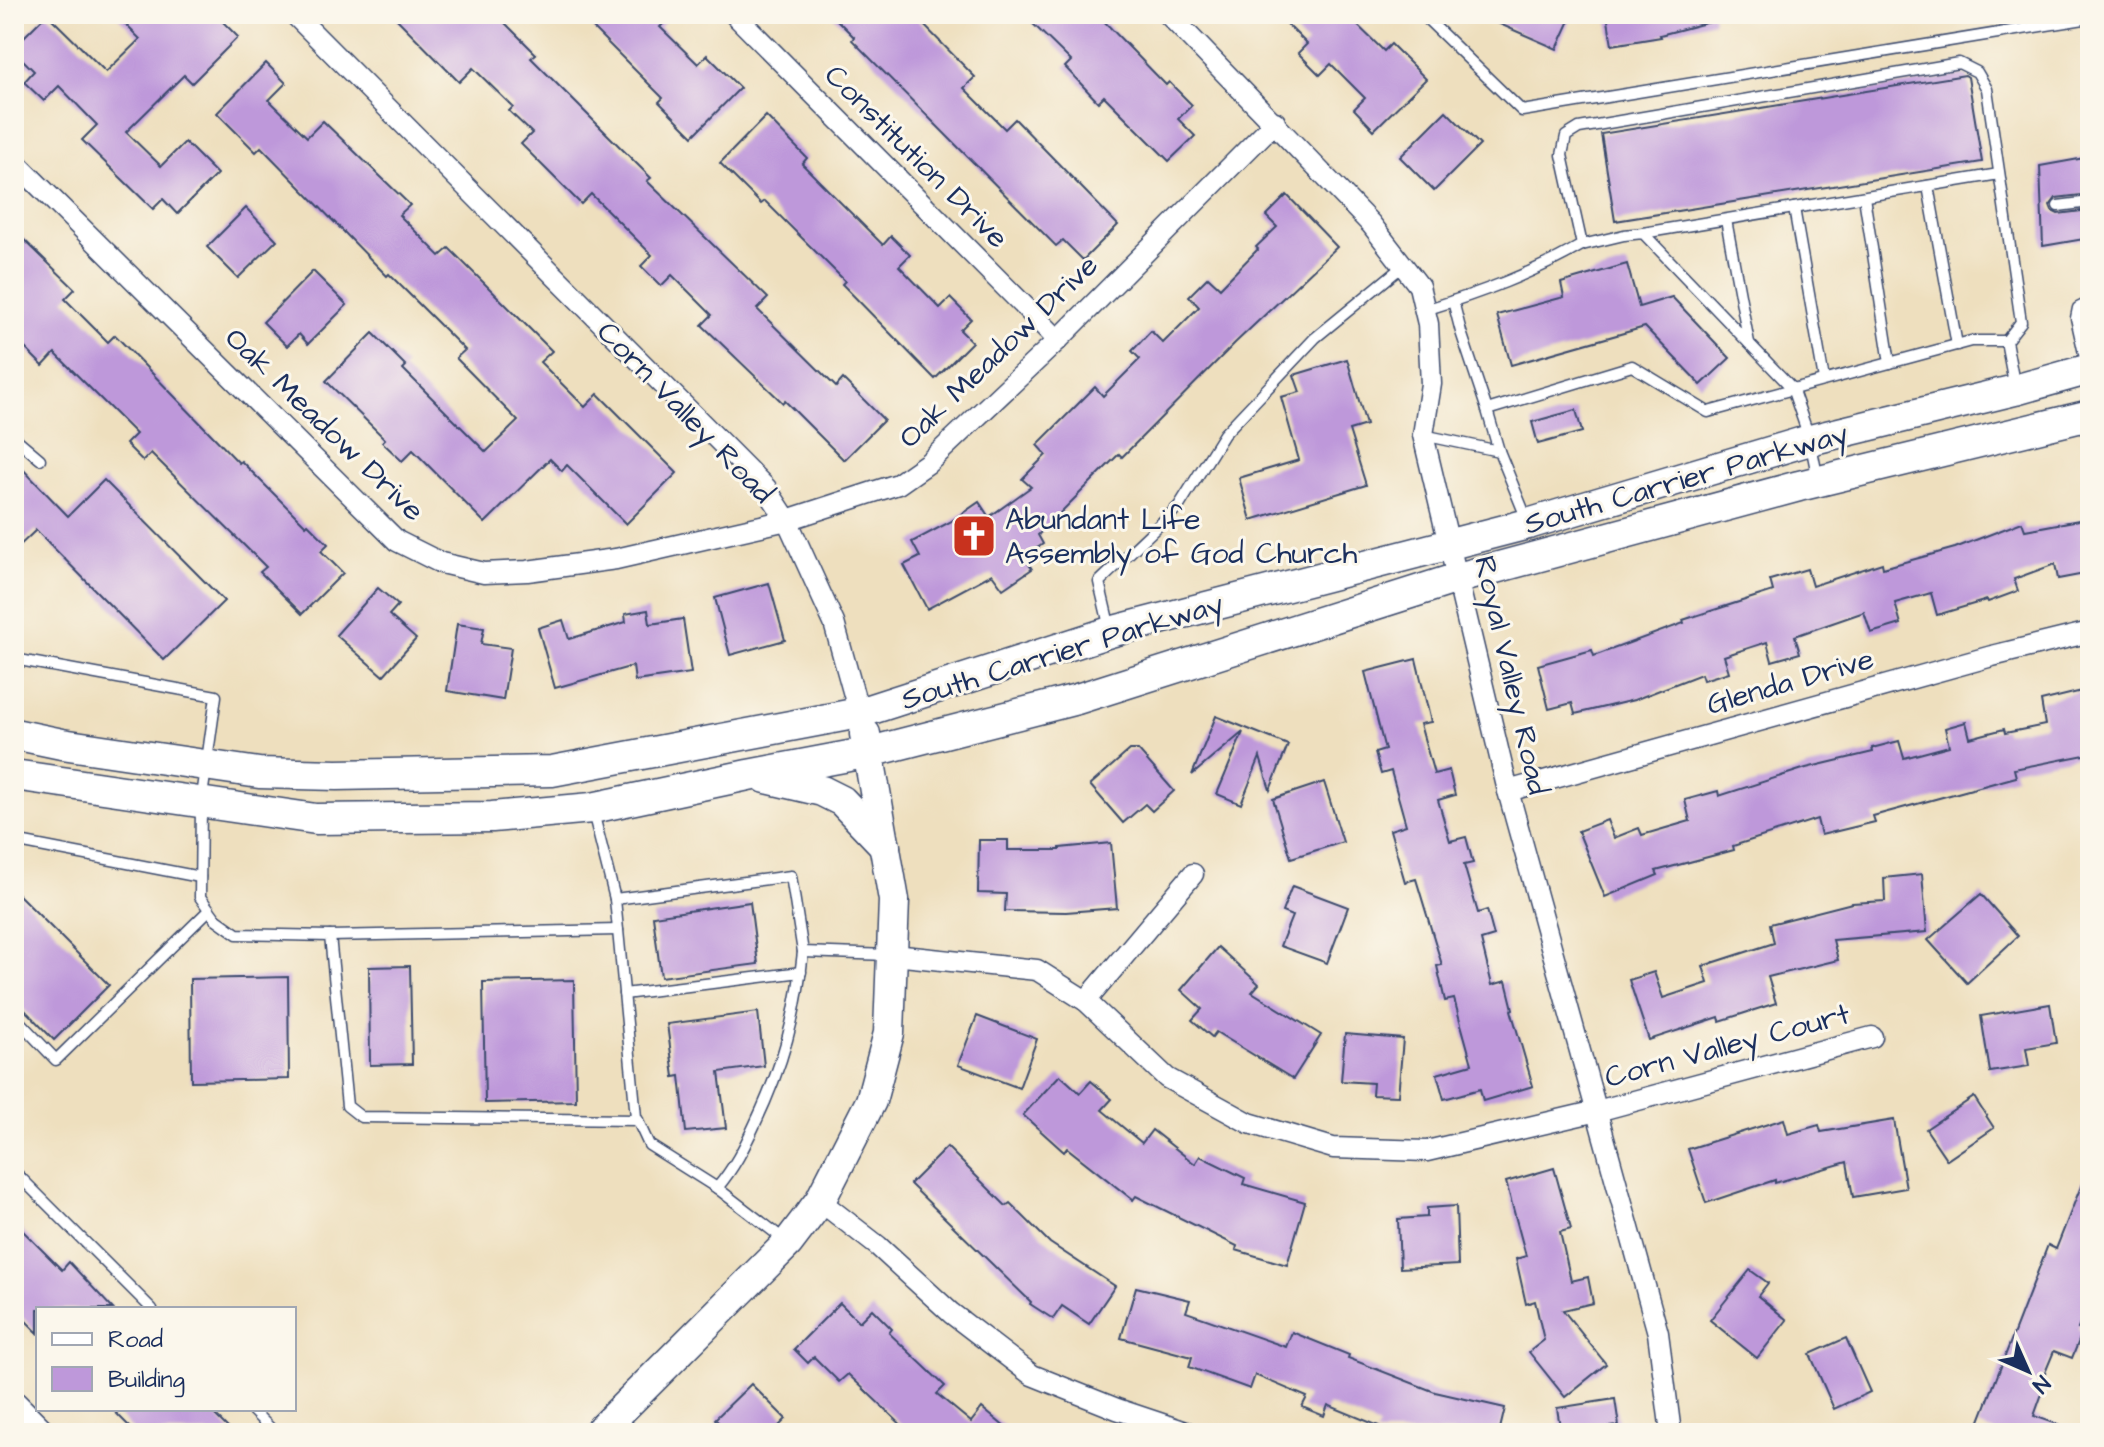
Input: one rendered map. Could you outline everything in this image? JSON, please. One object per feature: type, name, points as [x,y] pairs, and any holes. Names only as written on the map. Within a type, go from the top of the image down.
[{"type":"main road","name":"South Carrier Parkway","points":[[14,734],[259,773],[337,775],[552,771],[859,713],[1110,632],[1528,524],[1810,440],[2089,369]]},
{"type":"main road","name":"South Carrier Parkway","points":[[14,775],[316,819],[492,817],[592,808],[870,752],[1077,699],[1458,578],[1818,482],[2090,415]]},
{"type":"main road","name":"Corn Valley Road","points":[[613,1428],[788,1243],[820,1201],[871,1101],[889,1033],[894,900],[870,752],[859,713]]},
{"type":"main road","points":[[748,775],[801,785],[842,801],[885,846]]},
{"type":"street","name":"Corn Valley Road","points":[[294,14],[766,488],[787,520],[834,623],[859,713]]},
{"type":"street","name":"Constitution Drive","points":[[734,14],[1058,340]]},
{"type":"street","name":"Royal Valley Road","points":[[1168,14],[1371,224],[1419,286],[1425,310],[1431,384],[1423,435],[1508,791],[1658,1333],[1671,1433]]},
{"type":"street","name":"Oak Meadow Drive","points":[[14,161],[397,541],[441,563],[484,573],[527,571],[616,559],[787,520],[898,484],[928,463],[1058,340],[1275,122]]},
{"type":"street","name":"Glenda Drive","points":[[1508,791],[1992,656],[2090,632]]},
{"type":"street","points":[[1086,1001],[1193,874]]},
{"type":"street","name":"Corn Valley Court","points":[[894,955],[1037,970],[1086,1001],[1167,1078],[1249,1123],[1333,1148],[1427,1151],[1597,1111],[1872,1037]]},
{"type":"street","points":[[820,1201],[878,1246],[951,1313],[1032,1375],[1117,1409],[1189,1433]]},
{"type":"street","points":[[14,1400],[47,1433]]},
{"type":"lane","points":[[1422,14],[1522,111],[2090,18]]},
{"type":"lane","points":[[1582,245],[1562,155],[1566,136],[1579,128],[1959,63],[1977,72],[1987,89],[2021,322],[2006,341],[2015,390]]},
{"type":"lane","points":[[1425,310],[1489,290],[1582,245],[1999,174]]},
{"type":"lane","points":[[1928,186],[1957,345]]},
{"type":"lane","points":[[1864,197],[1890,363]]},
{"type":"lane","points":[[2058,206],[2090,202]]},
{"type":"lane","points":[[1794,208],[1824,380]]},
{"type":"lane","points":[[1726,220],[1749,344]]},
{"type":"lane","points":[[1643,233],[1792,388],[1810,440],[1818,482]]},
{"type":"lane","points":[[1110,632],[1099,582],[1179,506],[1224,434],[1315,338],[1404,265]]},
{"type":"lane","points":[[1453,301],[1499,451],[1528,524]]},
{"type":"lane","points":[[2089,369],[2076,318],[2078,308],[2090,302]]},
{"type":"lane","points":[[1487,410],[1632,366],[1708,412],[1971,341],[2006,341]]},
{"type":"lane","points":[[1423,435],[1499,451]]},
{"type":"lane","points":[[14,437],[40,459]]},
{"type":"lane","points":[[14,659],[216,696],[201,804],[200,897],[216,919],[237,934],[330,936],[618,930]]},
{"type":"lane","points":[[592,808],[615,899],[638,1120],[649,1145],[717,1188],[788,1243]]},
{"type":"lane","points":[[14,841],[200,877]]},
{"type":"lane","points":[[615,899],[791,876],[803,952],[796,1011],[775,1081],[734,1168],[717,1188]]},
{"type":"lane","points":[[14,1016],[56,1060],[209,910]]},
{"type":"lane","points":[[330,936],[347,1106],[361,1117],[638,1120]]},
{"type":"lane","points":[[803,952],[894,955]]},
{"type":"lane","points":[[624,994],[801,972]]},
{"type":"lane","points":[[14,1171],[150,1307]]},
{"type":"lane","points":[[253,1411],[275,1433]]},
{"type":"building","points":[[47,14],[106,72],[140,39],[115,14],[215,14],[238,37],[192,83],[184,75],[126,132],[161,166],[185,142],[217,174],[177,214],[163,199],[153,209],[82,140],[97,125],[59,86],[44,101],[24,82],[34,71],[14,51],[14,47]]},
{"type":"building","points":[[392,14],[496,14],[536,54],[531,58],[651,178],[647,181],[768,298],[757,309],[836,387],[843,379],[884,420],[844,460],[702,325],[712,315],[672,275],[661,286],[641,266],[652,255],[591,194],[581,204],[521,144],[532,133],[509,111],[513,107],[473,68],[459,82]]},
{"type":"building","points":[[579,14],[673,14],[660,27],[698,64],[707,55],[740,88],[693,136],[659,102],[663,98]]},
{"type":"building","points":[[831,14],[913,14],[975,77],[964,88],[1005,129],[1015,119],[1118,225],[1083,260],[1063,240],[1056,246],[852,40],[854,37]]},
{"type":"building","points":[[1023,14],[1097,14],[1166,85],[1169,82],[1192,105],[1178,119],[1195,136],[1169,161],[1104,96],[1098,102],[1065,67],[1071,61]]},
{"type":"building","points":[[1277,14],[1346,14],[1384,51],[1391,44],[1426,79],[1374,130],[1354,109],[1365,98],[1331,64],[1320,75],[1298,53],[1307,44]]},
{"type":"building","points":[[1477,14],[1573,14],[1557,49]]},
{"type":"building","points":[[1607,14],[1713,14],[1714,21],[1661,37],[1612,45]]},
{"type":"building","points":[[266,63],[286,83],[269,100],[307,137],[323,121],[410,205],[399,215],[440,256],[449,248],[552,351],[540,362],[585,407],[598,394],[677,473],[626,524],[567,465],[562,471],[550,459],[485,523],[413,450],[402,461],[382,442],[385,439],[326,381],[373,333],[406,366],[403,369],[486,452],[518,421],[456,358],[465,350],[389,274],[387,276],[261,147],[256,152],[217,113]]},
{"type":"building","points":[[1965,75],[1968,77],[1982,162],[1615,221],[1601,134]]},
{"type":"building","points":[[1446,111],[1480,145],[1434,191],[1400,157]]},
{"type":"building","points":[[766,116],[807,158],[802,164],[883,245],[891,236],[910,255],[899,266],[940,308],[950,298],[971,319],[960,330],[972,342],[935,379],[842,284],[845,281],[765,201],[761,204],[720,163]]},
{"type":"building","points":[[2090,157],[2090,194],[2056,198],[2050,206],[2058,214],[2090,210],[2090,238],[2043,246],[2040,166]]},
{"type":"building","points":[[1287,195],[1337,247],[1038,535],[1043,544],[1024,557],[1032,569],[1003,589],[992,574],[927,609],[904,565],[920,557],[912,542],[979,502],[989,517],[1031,487],[1022,479],[1046,455],[1037,445],[1095,387],[1103,396],[1140,359],[1132,351],[1151,331],[1163,343],[1199,307],[1189,296],[1208,277],[1220,288],[1277,227],[1266,216]]},
{"type":"building","points":[[246,208],[277,240],[238,278],[207,247]]},
{"type":"building","points":[[14,230],[75,289],[65,299],[108,342],[115,335],[239,463],[241,461],[328,544],[321,551],[343,573],[302,614],[260,572],[266,567],[151,453],[143,461],[126,444],[136,434],[55,353],[43,366],[14,337]]},
{"type":"building","points":[[1627,264],[1639,307],[1672,297],[1730,358],[1701,385],[1645,327],[1511,365],[1497,315],[1564,297],[1561,283]]},
{"type":"building","points":[[313,271],[347,305],[308,344],[299,334],[287,346],[263,322]]},
{"type":"building","points":[[1347,359],[1366,425],[1349,430],[1366,485],[1251,520],[1239,478],[1299,460],[1281,397],[1300,392],[1294,375]]},
{"type":"building","points":[[1576,410],[1582,432],[1538,444],[1532,422]]},
{"type":"building","points":[[14,460],[68,516],[104,480],[224,601],[164,660],[36,530],[14,551]]},
{"type":"building","points":[[2090,518],[2090,573],[2058,579],[2055,564],[2014,579],[2018,591],[1937,615],[1931,593],[1895,603],[1901,624],[1871,633],[1864,612],[1795,636],[1800,653],[1772,661],[1767,642],[1724,656],[1729,672],[1703,680],[1701,674],[1634,700],[1575,714],[1572,703],[1549,709],[1538,665],[1592,650],[1594,656],[1684,623],[1683,620],[1773,591],[1770,580],[1807,569],[1812,586],[1882,563],[1883,568],[1955,548],[2022,522],[2025,530]]},
{"type":"building","points":[[769,583],[785,640],[730,655],[715,598]]},
{"type":"building","points":[[378,588],[398,605],[389,615],[416,639],[383,676],[336,635]]},
{"type":"building","points":[[648,610],[650,624],[683,619],[691,673],[635,681],[633,666],[555,688],[538,628],[563,620],[569,639],[626,622],[625,614]]},
{"type":"building","points":[[457,624],[484,628],[481,644],[511,648],[503,700],[447,691]]},
{"type":"building","points":[[1416,659],[1431,722],[1420,724],[1434,774],[1449,770],[1455,795],[1438,800],[1450,841],[1466,837],[1473,863],[1464,865],[1478,913],[1487,910],[1494,936],[1481,940],[1492,985],[1506,981],[1533,1086],[1483,1101],[1480,1089],[1444,1099],[1437,1074],[1472,1064],[1454,999],[1445,1001],[1437,966],[1442,965],[1416,879],[1405,882],[1390,830],[1406,825],[1391,771],[1381,774],[1375,753],[1385,750],[1365,672]]},
{"type":"building","points":[[2090,689],[2090,754],[2014,769],[2016,777],[1873,816],[1875,822],[1821,835],[1817,819],[1733,846],[1734,850],[1656,871],[1658,875],[1605,897],[1578,831],[1607,820],[1614,838],[1639,828],[1642,835],[1690,821],[1685,800],[1718,791],[1719,796],[1806,768],[1873,752],[1872,748],[1899,741],[1904,758],[1949,746],[1945,728],[1966,722],[1970,738],[2004,729],[2005,733],[2045,725],[2041,701]]},
{"type":"building","points":[[1216,716],[1288,745],[1270,790],[1260,757],[1241,804],[1217,794],[1243,732],[1192,775]]},
{"type":"building","points":[[1130,750],[1138,750],[1174,791],[1152,811],[1145,804],[1123,823],[1090,785]]},
{"type":"building","points":[[1324,782],[1343,842],[1291,858],[1273,799]]},
{"type":"building","points":[[979,840],[1008,840],[1008,850],[1060,850],[1111,843],[1117,908],[1066,912],[1005,911],[1006,894],[978,893]]},
{"type":"building","points":[[1922,874],[1927,932],[1833,940],[1838,960],[1768,977],[1776,1003],[1720,1021],[1719,1017],[1649,1040],[1629,980],[1654,972],[1663,998],[1708,983],[1703,966],[1774,943],[1770,924],[1852,903],[1885,901],[1884,878]]},
{"type":"building","points":[[1292,886],[1348,907],[1327,963],[1280,946],[1292,916],[1282,912]]},
{"type":"building","points":[[14,890],[109,985],[54,1040],[14,999]]},
{"type":"building","points":[[1981,894],[2018,936],[1967,983],[1928,940]]},
{"type":"building","points":[[750,902],[758,964],[661,977],[653,916]]},
{"type":"building","points":[[1218,947],[1259,984],[1252,992],[1321,1035],[1293,1079],[1216,1032],[1212,1037],[1192,1020],[1202,1009],[1181,990]]},
{"type":"building","points":[[410,966],[412,1064],[370,1065],[369,967]]},
{"type":"building","points":[[288,977],[289,1079],[191,1081],[190,979]]},
{"type":"building","points":[[574,980],[576,1101],[485,1103],[483,982]]},
{"type":"building","points":[[2050,1004],[2056,1043],[2026,1048],[2029,1066],[1990,1072],[1981,1016]]},
{"type":"building","points":[[758,1012],[764,1066],[719,1072],[726,1128],[686,1132],[680,1076],[674,1077],[667,1024]]},
{"type":"building","points":[[977,1016],[1037,1039],[1019,1088],[958,1065]]},
{"type":"building","points":[[1345,1034],[1403,1039],[1398,1096],[1372,1095],[1373,1083],[1341,1081]]},
{"type":"building","points":[[1060,1075],[1080,1093],[1091,1081],[1112,1099],[1102,1110],[1142,1143],[1152,1130],[1195,1164],[1200,1156],[1245,1178],[1243,1184],[1305,1202],[1287,1265],[1236,1250],[1237,1246],[1136,1196],[1133,1200],[1067,1148],[1064,1152],[1023,1115]]},
{"type":"building","points":[[1974,1097],[1994,1128],[1947,1160],[1926,1129]]},
{"type":"building","points":[[1784,1119],[1788,1134],[1819,1125],[1821,1132],[1894,1120],[1906,1188],[1853,1197],[1847,1162],[1775,1183],[1775,1180],[1706,1203],[1688,1149]]},
{"type":"building","points":[[947,1147],[1006,1206],[1010,1203],[1050,1243],[1115,1286],[1089,1324],[1062,1306],[1053,1319],[1030,1304],[910,1184]]},
{"type":"building","points":[[2089,1166],[2090,1299],[2078,1329],[2083,1331],[2072,1358],[2054,1351],[2039,1387],[2044,1388],[2034,1416],[2074,1430],[2073,1433],[1997,1433],[1978,1426],[2048,1245],[2056,1249]]},
{"type":"building","points":[[1554,1168],[1571,1229],[1560,1232],[1571,1281],[1588,1277],[1593,1303],[1563,1310],[1606,1364],[1565,1397],[1529,1352],[1544,1340],[1535,1301],[1526,1304],[1516,1259],[1526,1256],[1506,1182]]},
{"type":"building","points":[[1456,1206],[1458,1265],[1400,1268],[1398,1219],[1427,1217],[1427,1208]]},
{"type":"building","points":[[14,1222],[62,1270],[69,1262],[111,1307],[36,1307],[36,1331],[14,1309]]},
{"type":"building","points":[[1750,1270],[1768,1283],[1758,1296],[1787,1320],[1757,1358],[1710,1320]]},
{"type":"building","points":[[1136,1287],[1190,1300],[1186,1312],[1286,1347],[1292,1332],[1435,1392],[1505,1408],[1499,1433],[1376,1433],[1379,1426],[1328,1405],[1324,1416],[1302,1407],[1307,1397],[1255,1375],[1250,1389],[1189,1367],[1192,1357],[1121,1338]]},
{"type":"building","points":[[840,1303],[859,1322],[872,1309],[892,1329],[889,1333],[945,1386],[937,1394],[971,1422],[982,1408],[1012,1433],[910,1433],[848,1374],[839,1382],[814,1357],[808,1363],[794,1349]]},
{"type":"building","points":[[1846,1338],[1870,1392],[1834,1409],[1810,1354]]},
{"type":"building","points":[[751,1384],[786,1419],[772,1433],[729,1433],[715,1419]]},
{"type":"building","points":[[1615,1399],[1619,1426],[1609,1427],[1610,1433],[1561,1433],[1557,1408]]},
{"type":"building","points":[[114,1411],[211,1411],[233,1433],[136,1433]]},
{"type":"place","name":"Abundant Life Assembly of God Church","points":[[974,536]]}]
